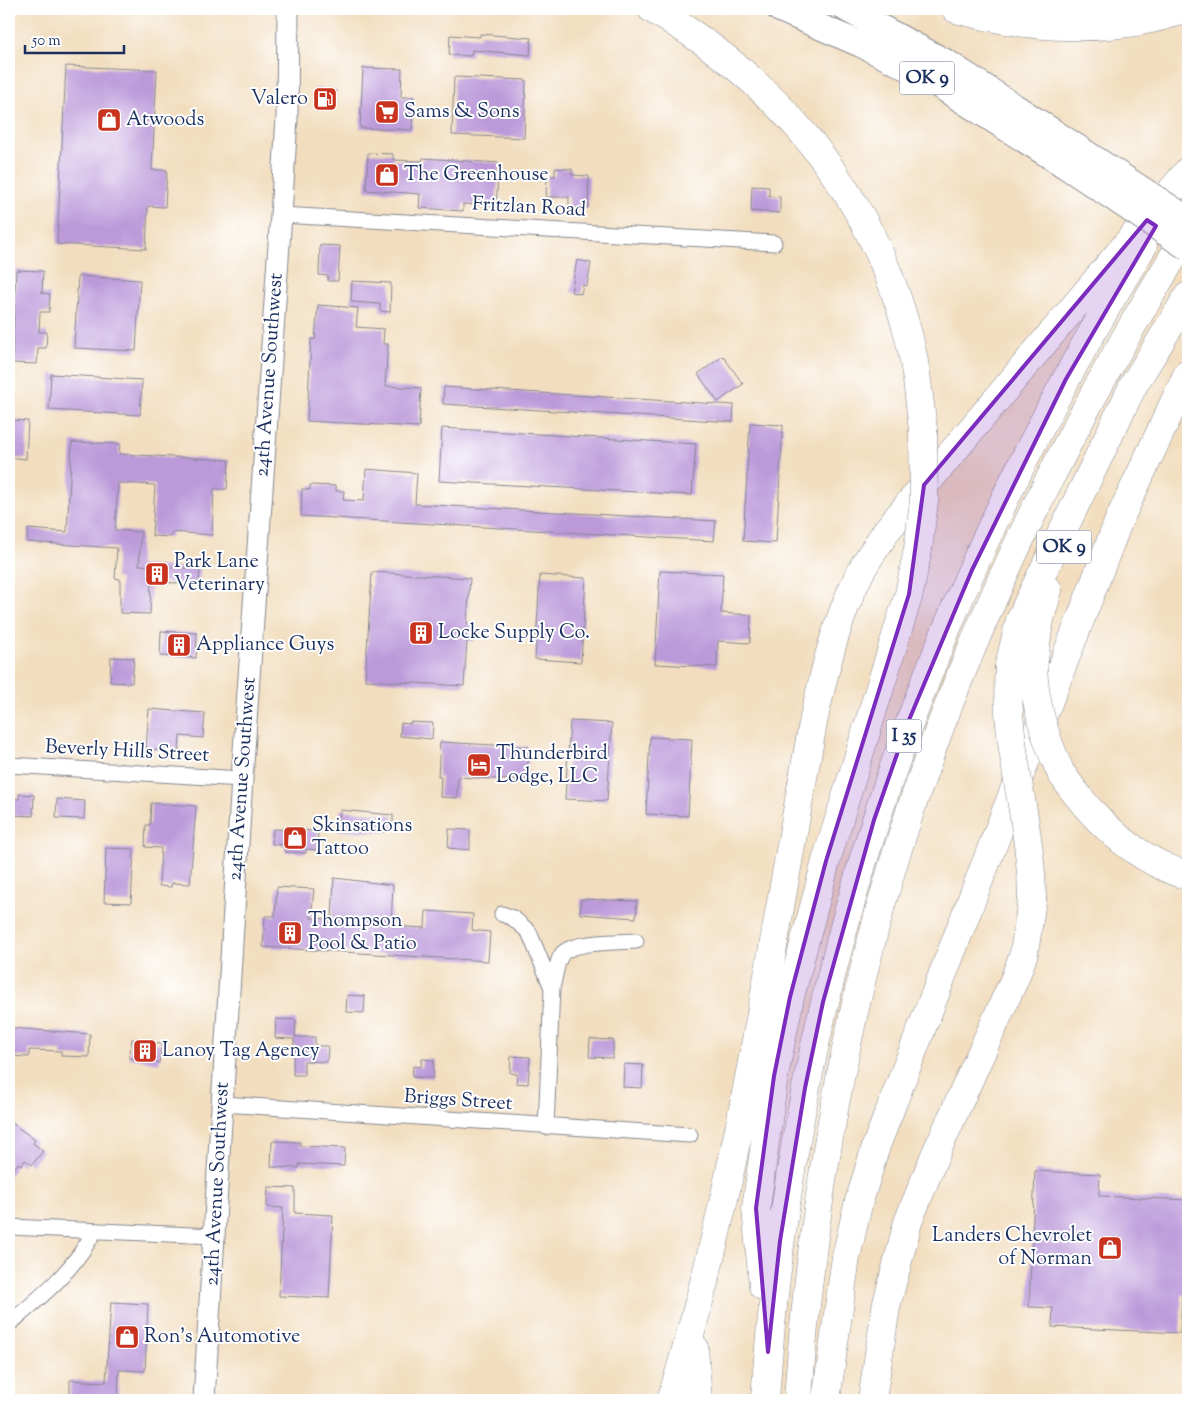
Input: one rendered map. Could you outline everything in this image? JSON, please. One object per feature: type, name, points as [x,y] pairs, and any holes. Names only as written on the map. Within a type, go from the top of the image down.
[{"type":"highway","points":[[652,9],[690,30],[752,79],[792,118],[838,177],[869,229],[889,276],[907,329],[917,378],[924,430],[924,501],[918,549],[909,594],[808,927],[790,997],[774,1076],[756,1208],[768,1352]]},
{"type":"highway","name":"OK 9","points":[[779,9],[860,44],[924,76],[1074,158],[1188,248]]},
{"type":"highway","points":[[846,9],[948,63],[1074,158],[1188,219]]},
{"type":"highway","points":[[956,9],[1016,22],[1084,26],[1148,19],[1186,9]]},
{"type":"highway","points":[[671,1400],[692,1332],[729,1182],[824,671],[841,616],[859,574],[887,530],[1188,172]]},
{"type":"highway","name":"I 35","points":[[765,1400],[768,1352],[791,1162],[823,1002],[854,886],[909,720],[944,633],[1016,475],[1108,303],[1188,172]]},
{"type":"highway","name":"I 35","points":[[798,1400],[809,1265],[829,1136],[866,962],[916,796],[966,664],[1013,556],[1116,354],[1188,233]]},
{"type":"highway","name":"OK 9","points":[[1188,296],[1133,386],[1102,449],[1049,584],[1039,623],[1021,666],[1049,746],[1061,773],[1086,808],[1120,841],[1163,867],[1188,876]]},
{"type":"highway","points":[[826,1400],[846,1257],[858,1205],[876,1146],[1119,520],[1188,373]]},
{"type":"highway","points":[[872,1400],[886,1307],[908,1222],[935,1155],[1015,978],[1024,953],[1032,900],[1032,870],[1009,711],[1021,666]]},
{"type":"highway","points":[[692,1332],[698,1400]]},
{"type":"main road","name":"24th Avenue Southwest","points":[[204,1400],[242,779],[281,215],[286,118],[288,9]]},
{"type":"street","name":"Fritzlan Road","points":[[281,215],[774,243]]},
{"type":"street","name":"Beverly Hills Street","points":[[9,765],[242,779]]},
{"type":"street","points":[[502,914],[513,918],[529,932],[552,988]]},
{"type":"street","points":[[546,1126],[552,988],[559,960],[568,949],[580,946],[636,941]]},
{"type":"street","name":"Briggs Street","points":[[223,1104],[690,1135]]},
{"type":"street","points":[[9,1227],[214,1236]]},
{"type":"street","points":[[9,1324],[62,1278],[84,1250],[94,1232]]},
{"type":"highlighted area","points":[[1147,220],[1156,226],[1066,379],[972,570],[909,720],[874,820],[823,1002],[805,1088],[780,1241],[768,1352],[756,1208],[774,1076],[790,997],[826,861],[909,594],[924,485]]},
{"type":"building","points":[[480,34],[531,38],[530,55],[472,50],[471,56],[449,55],[450,35],[480,37]]},
{"type":"building","name":"Atwoods","points":[[66,66],[157,70],[152,170],[167,170],[165,207],[148,206],[146,249],[57,244]]},
{"type":"building","name":"Sams & Sons","points":[[363,68],[402,69],[401,97],[414,97],[412,130],[360,128]]},
{"type":"building","points":[[454,77],[526,80],[524,138],[452,135]]},
{"type":"building","name":"Valero","points":[[317,88],[336,91],[333,110],[315,108]]},
{"type":"building","points":[[368,153],[393,154],[393,160],[422,161],[423,158],[499,163],[496,206],[463,204],[463,211],[419,208],[420,194],[366,190]]},
{"type":"building","points":[[555,168],[572,169],[572,175],[589,176],[588,208],[569,208],[569,197],[546,197],[547,176],[555,176]]},
{"type":"building","points":[[752,186],[769,187],[769,196],[780,197],[780,213],[751,211]]},
{"type":"building","points":[[320,245],[340,246],[338,281],[328,281],[328,276],[319,275]]},
{"type":"building","points":[[577,260],[591,263],[587,286],[583,285],[581,294],[571,292]]},
{"type":"building","points":[[16,270],[43,271],[42,293],[50,294],[49,312],[40,312],[39,332],[47,332],[46,348],[38,348],[37,364],[12,363]]},
{"type":"building","points":[[78,276],[140,280],[136,351],[74,348]]},
{"type":"building","points":[[352,281],[391,283],[390,312],[380,311],[380,304],[351,302]]},
{"type":"building","points":[[318,305],[358,308],[356,327],[384,329],[383,344],[388,344],[385,386],[421,388],[419,427],[307,421],[311,339],[315,339]]},
{"type":"building","points":[[723,356],[743,384],[718,402],[698,374]]},
{"type":"building","points":[[51,374],[142,380],[140,415],[49,410]]},
{"type":"building","points":[[444,387],[734,405],[733,422],[443,404]]},
{"type":"building","points":[[9,420],[28,421],[26,459],[9,457]]},
{"type":"building","points":[[750,423],[783,425],[776,543],[743,541]]},
{"type":"building","points":[[442,428],[696,444],[692,495],[439,481]]},
{"type":"building","points":[[72,442],[120,444],[119,454],[229,460],[227,489],[214,489],[212,535],[172,532],[171,537],[152,536],[155,485],[118,483],[115,530],[141,532],[139,565],[200,569],[199,585],[151,581],[150,614],[120,613],[120,579],[115,578],[117,548],[27,542],[28,529],[67,532]]},
{"type":"building","points":[[366,469],[417,473],[415,504],[716,521],[714,541],[301,516],[302,489],[310,490],[310,485],[336,486],[336,491],[344,491],[343,500],[364,501]]},
{"type":"building","points":[[660,571],[723,574],[721,613],[751,615],[750,643],[718,641],[717,667],[655,664]]},
{"type":"building","name":"Locke Supply Co.","points":[[372,572],[470,578],[467,624],[475,624],[474,641],[467,641],[464,686],[365,680]]},
{"type":"building","points":[[540,575],[586,578],[581,662],[535,659]]},
{"type":"building","name":"Appliance Guys","points":[[161,631],[197,633],[196,658],[160,656]]},
{"type":"building","points":[[111,657],[134,658],[132,683],[110,682]]},
{"type":"building","points":[[149,709],[205,713],[203,738],[180,736],[179,751],[146,749]]},
{"type":"building","points":[[570,721],[612,723],[607,801],[565,799]]},
{"type":"building","points":[[410,722],[433,723],[432,739],[400,736],[401,723],[410,724]]},
{"type":"building","points":[[650,737],[692,739],[688,816],[646,814]]},
{"type":"building","points":[[440,742],[529,747],[527,781],[458,777],[457,798],[440,797],[441,777],[438,777]]},
{"type":"building","points":[[19,794],[34,795],[33,816],[10,815],[10,799],[19,799]]},
{"type":"building","points":[[57,799],[85,801],[84,819],[56,818]]},
{"type":"building","points":[[151,803],[196,806],[190,884],[172,883],[171,887],[159,886],[161,848],[145,847],[146,825],[150,825]]},
{"type":"building","points":[[340,810],[393,815],[393,829],[385,829],[385,832],[338,831]]},
{"type":"building","name":"Skinsations Tattoo","points":[[273,829],[318,831],[317,850],[306,849],[306,853],[285,852],[285,845],[272,844]]},
{"type":"building","points":[[449,829],[470,830],[470,850],[448,848]]},
{"type":"building","points":[[106,848],[134,849],[131,903],[104,902]]},
{"type":"building","points":[[334,878],[393,885],[391,926],[425,928],[426,911],[473,914],[472,930],[490,932],[488,961],[263,947],[265,916],[275,916],[277,887],[314,889],[311,918],[332,919]]},
{"type":"building","points":[[581,899],[637,901],[636,918],[580,914]]},
{"type":"building","points":[[347,995],[365,996],[364,1013],[346,1012]]},
{"type":"building","points":[[276,1019],[296,1020],[295,1037],[315,1037],[315,1046],[328,1046],[327,1062],[304,1061],[304,1075],[293,1075],[294,1039],[275,1038]]},
{"type":"building","points":[[10,1028],[90,1034],[89,1057],[61,1056],[61,1051],[29,1050],[29,1057],[9,1056]]},
{"type":"building","name":"Lanoy Tag Agency","points":[[132,1039],[162,1044],[159,1063],[129,1058]]},
{"type":"building","points":[[590,1039],[613,1040],[613,1058],[589,1057]]},
{"type":"building","points":[[511,1056],[530,1057],[528,1084],[516,1083],[517,1074],[510,1073]]},
{"type":"building","points":[[422,1059],[434,1060],[433,1078],[412,1077],[413,1066],[421,1067]]},
{"type":"building","points":[[624,1064],[643,1065],[642,1088],[623,1087]]},
{"type":"building","points":[[9,1121],[35,1140],[33,1143],[43,1151],[32,1165],[25,1160],[22,1165],[18,1163],[9,1177]]},
{"type":"building","points":[[272,1141],[300,1142],[300,1146],[345,1148],[344,1166],[299,1164],[299,1168],[271,1167]]},
{"type":"building","name":"Landers Chevrolet of Norman","points":[[1035,1171],[1100,1174],[1099,1196],[1188,1200],[1188,1295],[1182,1295],[1180,1333],[1052,1327],[1053,1308],[1029,1307]]},
{"type":"building","points":[[268,1187],[295,1188],[295,1213],[333,1215],[329,1298],[279,1296],[283,1208],[267,1207]]},
{"type":"building","name":"Ron's Automotive","points":[[111,1302],[148,1304],[145,1371],[119,1370],[118,1400],[70,1400],[70,1380],[106,1382]]},
{"type":"place","name":"Valero","points":[[325,99]]},
{"type":"place","name":"Sams & Sons","points":[[387,112]]},
{"type":"place","name":"Atwoods","points":[[109,120]]},
{"type":"place","name":"The Greenhouse","points":[[387,175]]},
{"type":"place","name":"Park Lane Veterinary","points":[[157,574]]},
{"type":"place","name":"Locke Supply Co.","points":[[421,633]]},
{"type":"place","name":"Appliance Guys","points":[[179,645]]},
{"type":"place","name":"Thunderbird Lodge, LLC","points":[[479,765]]},
{"type":"place","name":"Skinsations Tattoo","points":[[295,838]]},
{"type":"place","name":"Thompson Pool & Patio","points":[[290,933]]},
{"type":"place","name":"Lanoy Tag Agency","points":[[145,1051]]},
{"type":"place","name":"Landers Chevrolet of Norman","points":[[1110,1248]]},
{"type":"place","name":"Ron's Automotive","points":[[127,1337]]}]
